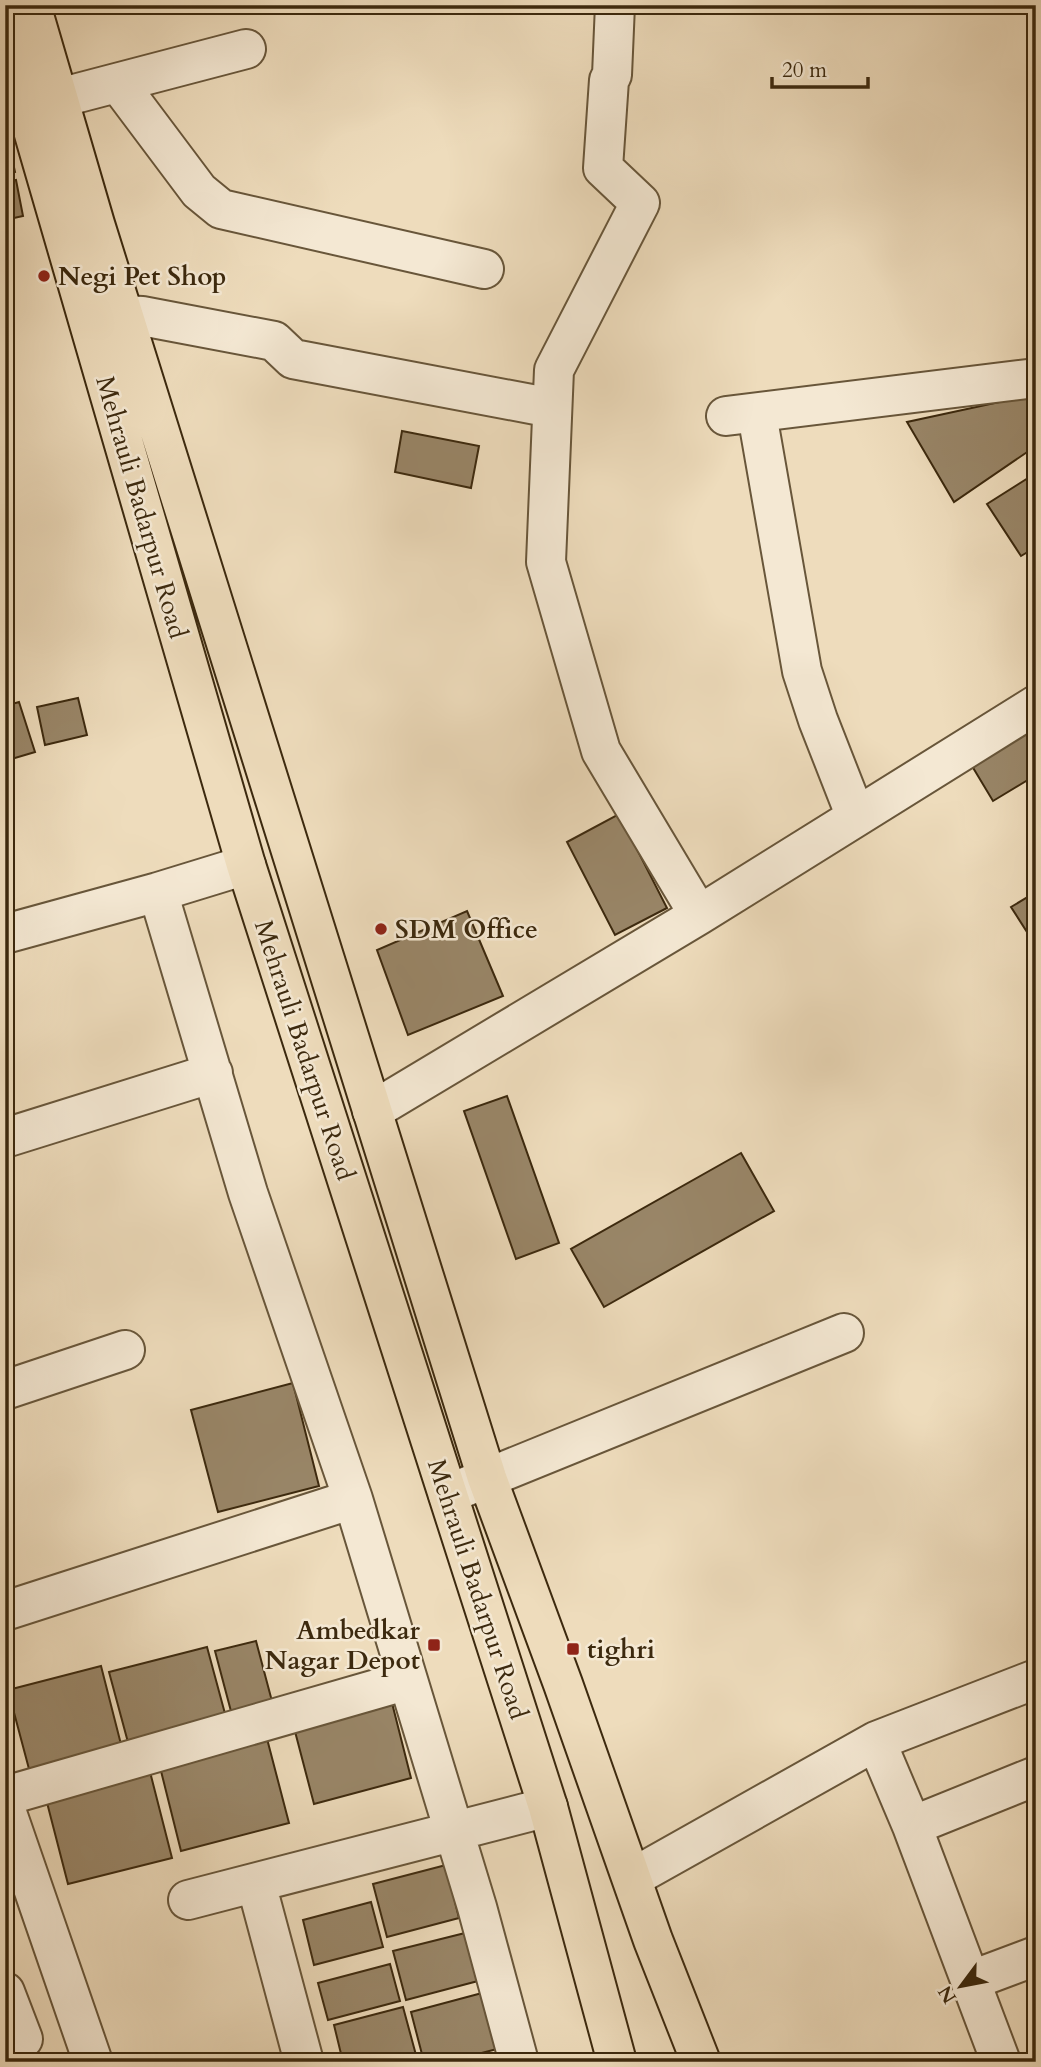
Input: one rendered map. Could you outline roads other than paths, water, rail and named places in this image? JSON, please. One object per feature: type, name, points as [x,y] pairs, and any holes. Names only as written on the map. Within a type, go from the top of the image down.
[{"type":"main road","name":"Mehrauli Badarpur Road","points":[[31,5],[124,315],[487,1478],[701,2062]]},
{"type":"main road","name":"Mehrauli Badarpur Road","points":[[5,34],[246,865],[548,1807],[617,2062]]},
{"type":"main road","points":[[173,613],[214,601]]},
{"type":"street","points":[[615,5],[612,75],[603,168],[640,204],[554,370],[546,562],[601,751],[699,915]]},
{"type":"street","points":[[59,98],[246,49]]},
{"type":"street","points":[[118,83],[200,191],[221,209],[484,270]]},
{"type":"street","points":[[124,315],[274,341],[293,359],[552,408]]},
{"type":"street","points":[[856,817],[802,671],[742,415],[1036,378]]},
{"type":"street","points":[[372,1111],[699,915],[1036,705]]},
{"type":"street","points":[[5,934],[246,865]]},
{"type":"street","points":[[158,892],[248,1193],[353,1499],[454,1831],[519,2062]]},
{"type":"street","points":[[5,1138],[213,1073]]},
{"type":"street","points":[[448,1494],[844,1333]]},
{"type":"street","points":[[5,1390],[125,1350]]},
{"type":"street","points":[[5,1611],[353,1499]]},
{"type":"street","points":[[632,1878],[876,1741],[1036,1679]]},
{"type":"street","points":[[5,1796],[408,1680]]},
{"type":"street","points":[[876,1741],[912,1825],[1001,2062]]},
{"type":"street","points":[[912,1825],[1036,1776]]},
{"type":"street","points":[[5,1807],[93,2062]]},
{"type":"street","points":[[188,1900],[548,1807]]},
{"type":"street","points":[[256,1883],[304,2062]]},
{"type":"street","points":[[972,1980],[1036,1956]]},
{"type":"street","points":[[5,1992],[21,2045]]},
{"type":"place","name":"Negi Pet Shop","points":[[44,276]]},
{"type":"place","name":"SDM Office","points":[[381,929]]},
{"type":"place","name":"Ambedkar Nagar Depot","points":[[434,1645]]},
{"type":"place","name":"tighri","points":[[573,1649]]}]
